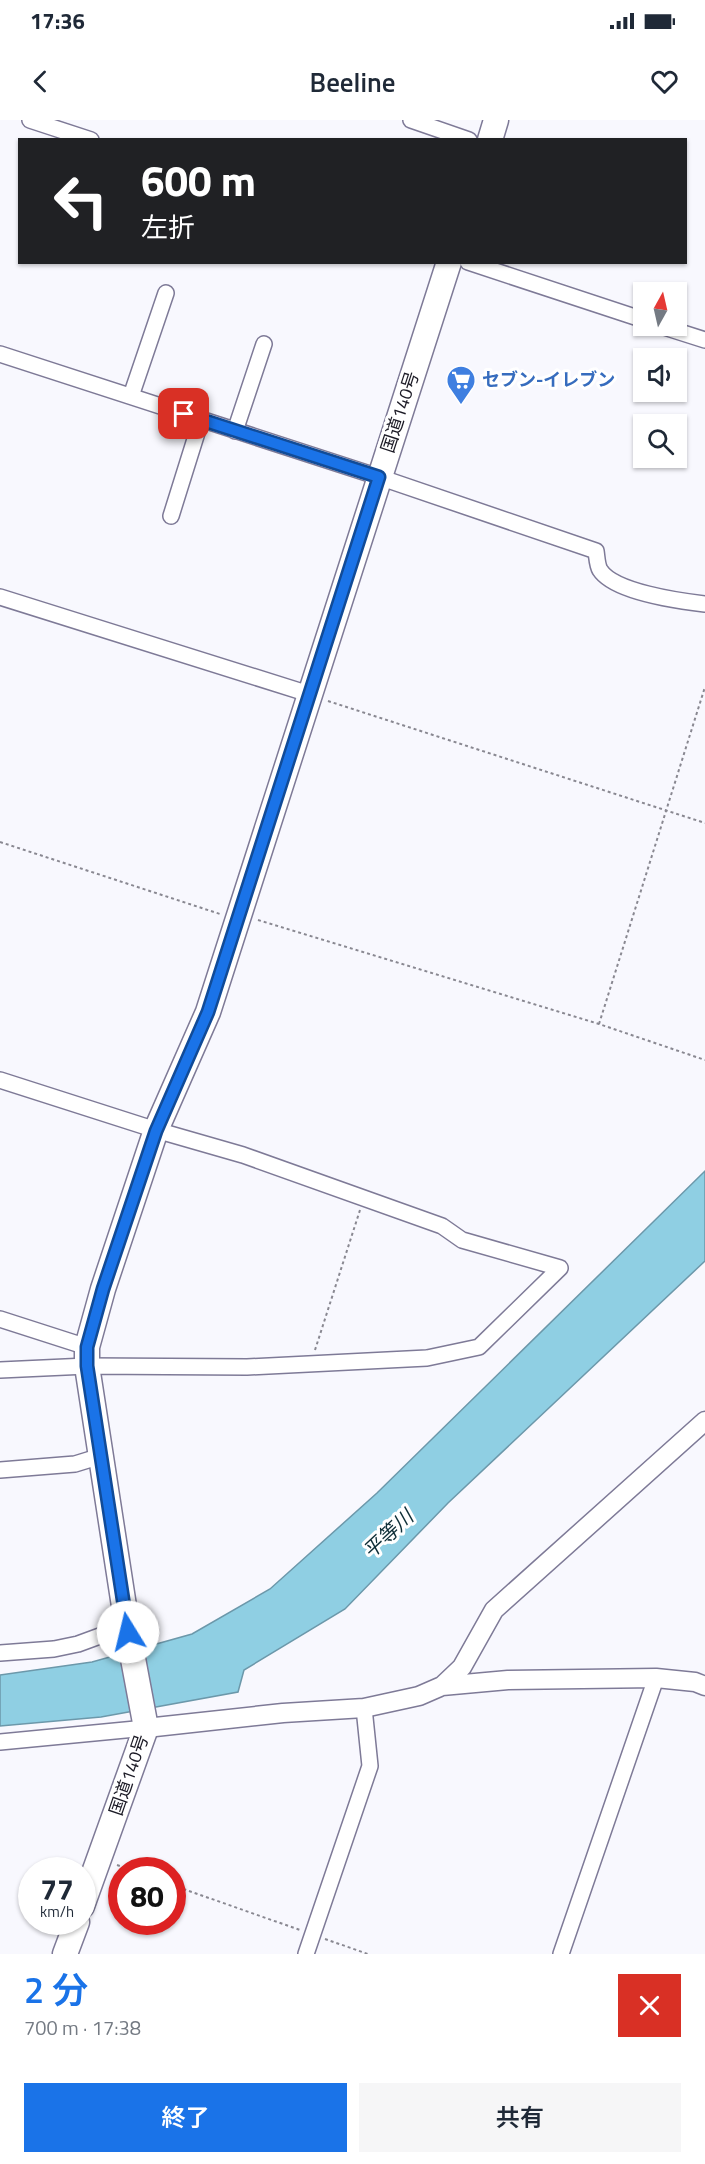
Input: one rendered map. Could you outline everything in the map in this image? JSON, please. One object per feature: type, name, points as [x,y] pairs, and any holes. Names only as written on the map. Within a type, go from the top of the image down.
[{"type":"highway","points":[[491,138],[496,120]]},
{"type":"highway","name":"国道140号","points":[[96,1866],[145,1725],[128,1629],[87,1357],[103,1289],[156,1131],[208,1012],[241,914],[309,694],[448,264]]},
{"type":"highway","points":[[65,1954],[72,1935]]},
{"type":"street","points":[[30,120],[85,138]]},
{"type":"street","points":[[411,120],[463,138]]},
{"type":"street","points":[[474,264],[633,316]]},
{"type":"street","points":[[131,396],[166,293]]},
{"type":"street","points":[[687,334],[705,340]]},
{"type":"street","points":[[235,431],[264,344]]},
{"type":"street","points":[[0,354],[379,477],[596,551],[599,569],[614,583],[678,601],[705,604]]},
{"type":"street","points":[[171,516],[201,420]]},
{"type":"street","points":[[0,597],[309,694]]},
{"type":"street","points":[[0,1080],[156,1131],[243,1155],[442,1226],[462,1240],[560,1268],[479,1347],[427,1358],[247,1366],[87,1357],[0,1370]]},
{"type":"street","points":[[0,1320],[87,1357]]},
{"type":"street","points":[[442,1686],[462,1667],[494,1610],[705,1421]]},
{"type":"street","points":[[0,1470],[75,1464],[101,1456]]},
{"type":"street","points":[[0,1653],[54,1649],[128,1629]]},
{"type":"street","points":[[561,1954],[656,1678]]},
{"type":"street","points":[[0,1742],[145,1725],[364,1708],[419,1696],[442,1686],[508,1680],[656,1678],[695,1682],[705,1686]]},
{"type":"street","points":[[306,1954],[370,1766],[364,1708]]},
{"type":"path","points":[[599,1024],[705,687]]},
{"type":"path","points":[[309,694],[705,824]]},
{"type":"path","points":[[0,842],[218,914],[241,914],[599,1024],[705,1060]]},
{"type":"path","points":[[310,1363],[364,1199]]},
{"type":"path","points":[[186,1890],[368,1954]]},
{"type":"water","name":"平等川","points":[[705,1171],[705,1261],[448,1503],[345,1609],[244,1670],[238,1692],[101,1717],[0,1726],[0,1675],[92,1662],[192,1634],[270,1589],[377,1493]]},
{"type":"place","name":"セブン-イレブン","points":[[461,406]]},
{"type":"route","points":[[128,1632],[87,1366],[87,1347],[103,1289],[156,1131],[208,1012],[241,914],[379,477],[184,414]]}]
